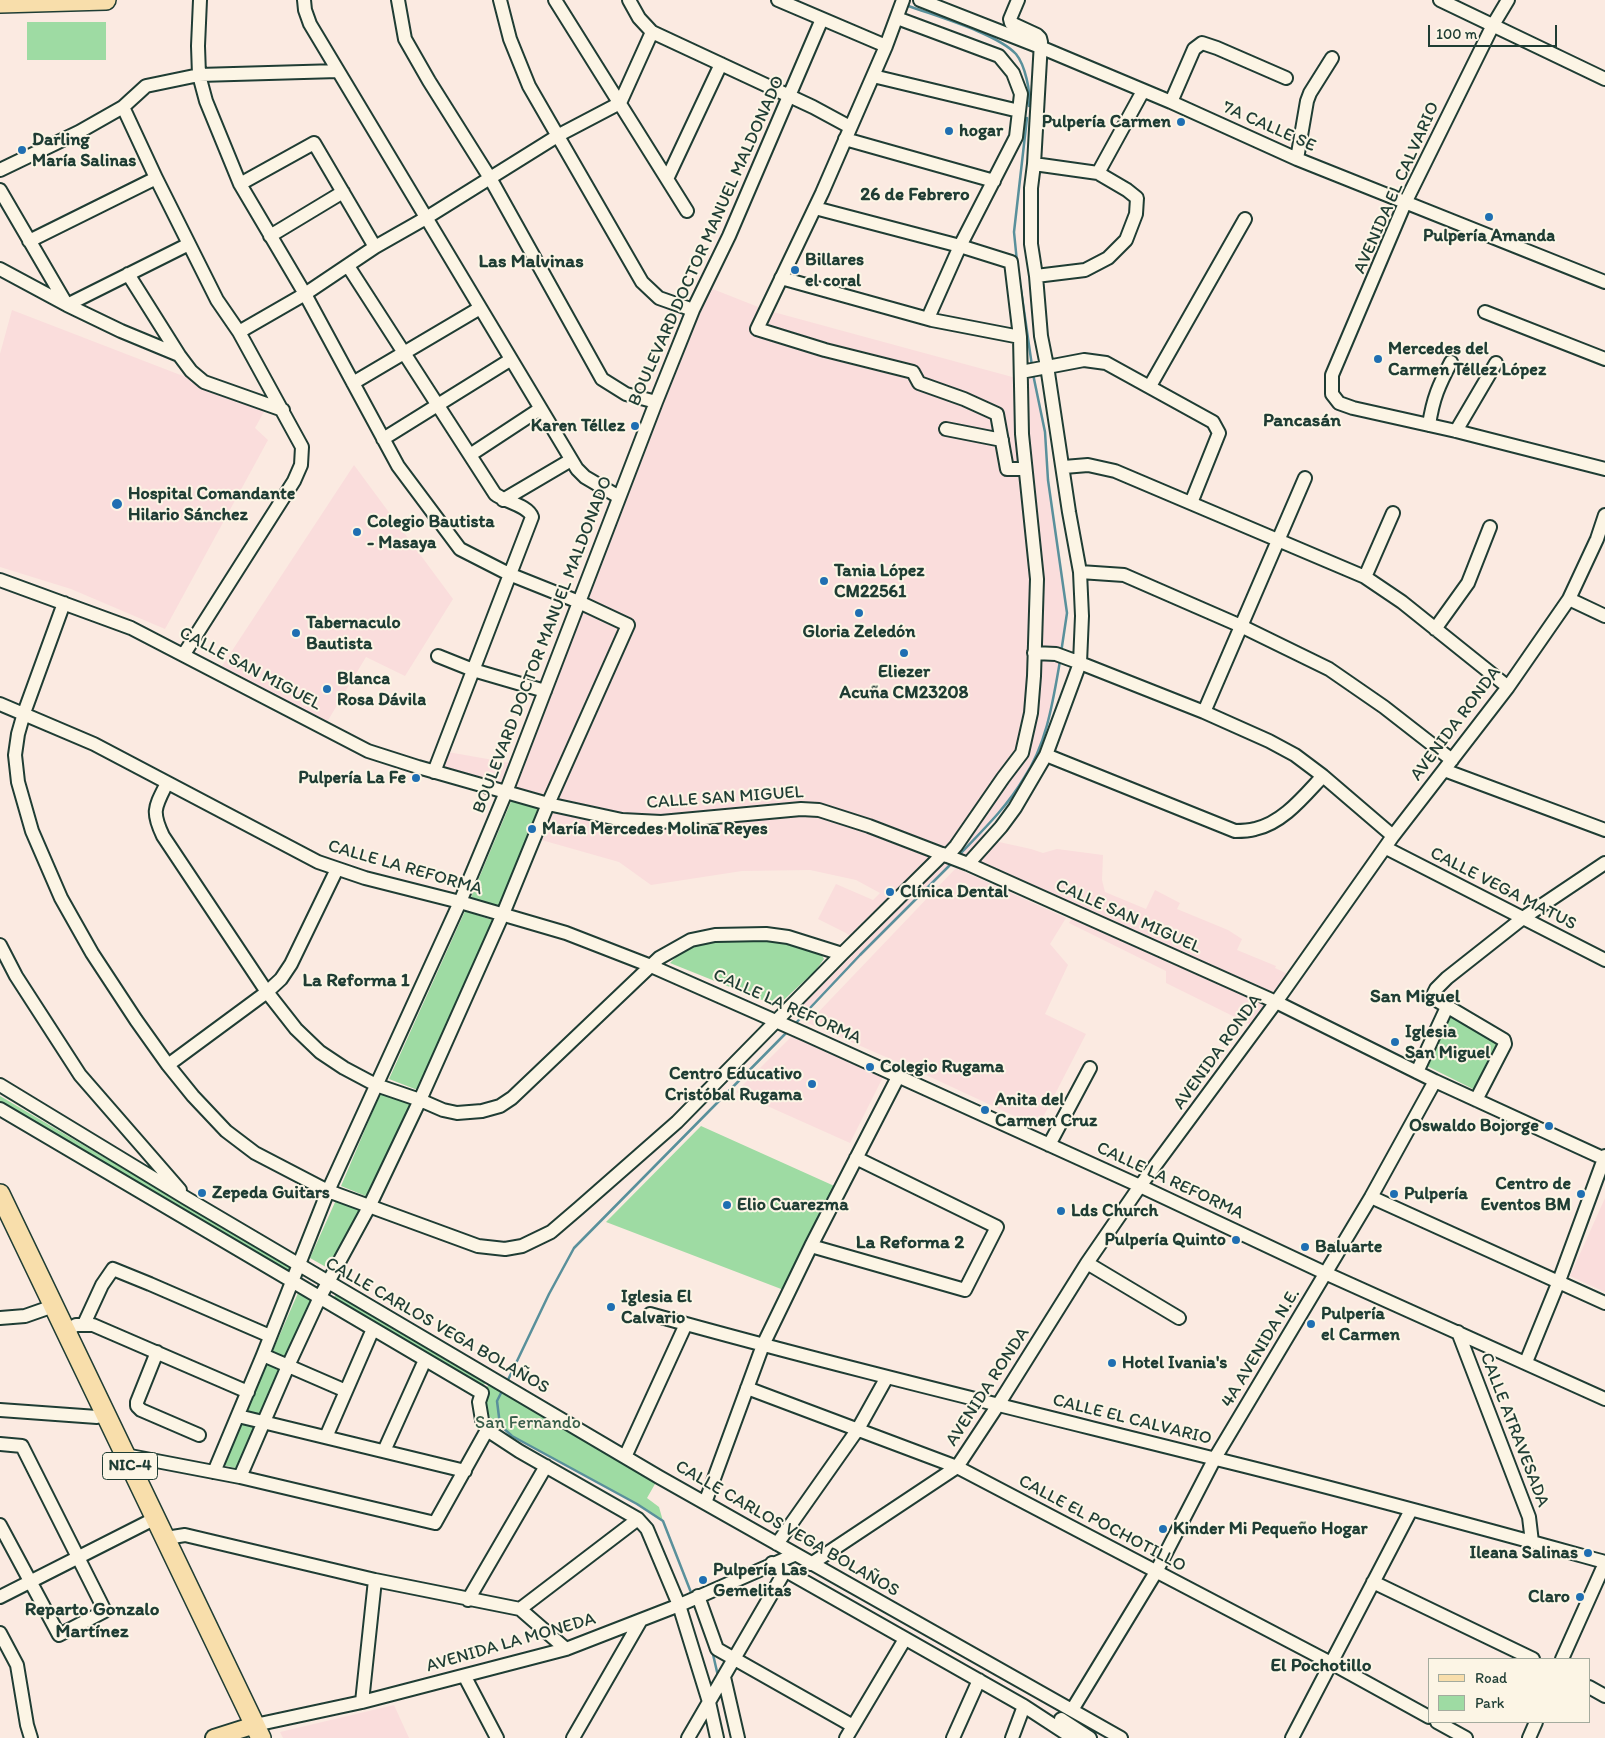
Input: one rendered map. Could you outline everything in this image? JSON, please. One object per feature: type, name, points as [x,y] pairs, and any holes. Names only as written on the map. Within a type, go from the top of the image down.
[{"type":"highway","points":[[0,3],[106,0]]},
{"type":"highway","name":"NIC-4","points":[[0,1194],[166,1538],[253,1732]]},
{"type":"highway","name":"NIC-4","points":[[0,1216],[148,1522],[253,1732]]},
{"type":"main road","points":[[214,1738],[253,1732]]},
{"type":"street","points":[[200,0],[198,46],[200,75],[206,101],[240,184],[305,294],[398,466],[460,549],[509,574],[579,602],[628,625],[420,1100],[369,1207],[320,1297],[240,1478]]},
{"type":"street","points":[[304,0],[310,24],[577,469],[585,477],[619,497]]},
{"type":"street","points":[[398,0],[405,39],[490,178],[602,379],[626,394],[656,402]]},
{"type":"street","points":[[500,0],[510,39],[529,86],[642,282],[660,298],[692,310]]},
{"type":"street","points":[[555,0],[687,211]]},
{"type":"street","points":[[629,0],[639,18],[652,32],[813,107],[848,133],[994,181]]},
{"type":"street","points":[[778,0],[886,46]]},
{"type":"street","name":"7A CALLE SE","points":[[920,0],[1040,47],[1171,102],[1297,159],[1605,282]]},
{"type":"street","points":[[64,603],[18,734],[15,755],[18,782],[32,831],[62,898],[92,953],[168,1065],[193,1096],[226,1131],[271,1162],[328,1191],[478,1246],[505,1249],[522,1246],[551,1232],[677,1122],[778,1022],[842,954],[956,846],[1022,753],[1031,713],[1036,653],[1037,579],[1022,434],[1040,336],[1036,276],[1031,244],[1031,188],[1034,164],[1040,38],[1011,23],[1010,19],[1018,0]]},
{"type":"street","points":[[1440,0],[1605,79]]},
{"type":"street","name":"AVENIDA EL CALVARIO","points":[[1429,425],[1353,408],[1339,403],[1332,394],[1332,375],[1405,203],[1493,25],[1508,0]]},
{"type":"street","points":[[928,318],[960,246],[1016,137],[1021,94],[1013,73],[999,56],[900,9],[886,46],[815,208],[757,329],[825,350],[913,372],[919,383],[964,399],[997,414],[1007,469],[1025,468]]},
{"type":"street","name":"BOULEVARD DOCTOR MANUEL MALDONADO","points":[[214,1472],[328,1191],[460,902],[506,792],[692,310],[730,236],[822,19]]},
{"type":"street","points":[[239,332],[305,294],[375,247],[426,218],[558,134],[620,103],[652,32]]},
{"type":"street","points":[[1171,102],[1194,50],[1202,44],[1217,48],[1286,78]]},
{"type":"street","points":[[1297,159],[1307,101],[1332,58]]},
{"type":"street","points":[[667,180],[721,64]]},
{"type":"street","points":[[0,170],[79,132],[123,107],[146,86],[200,75],[338,71]]},
{"type":"street","points":[[873,76],[1019,112]]},
{"type":"street","points":[[1098,173],[1143,91]]},
{"type":"street","points":[[123,107],[217,300],[239,332],[302,447],[301,465],[288,490],[184,654]]},
{"type":"street","points":[[240,184],[314,142],[375,247]]},
{"type":"street","points":[[1034,164],[1098,173],[1137,198],[1136,214],[1126,240],[1108,258],[1085,270],[1036,276]]},
{"type":"street","points":[[29,241],[156,178]]},
{"type":"street","points":[[0,190],[67,305]]},
{"type":"street","points":[[270,236],[343,192]]},
{"type":"street","points":[[815,208],[960,246],[1011,262],[1020,337],[1033,369],[1064,467],[1069,512],[1080,572],[1082,616],[1078,662],[1046,755],[1015,808],[1001,827],[966,864]]},
{"type":"street","points":[[1150,386],[1245,219]]},
{"type":"street","points":[[67,305],[189,244]]},
{"type":"street","points":[[348,266],[495,494],[503,500],[528,509],[532,517],[434,772]]},
{"type":"street","points":[[0,269],[67,305],[180,356]]},
{"type":"street","points":[[128,274],[191,371],[204,382],[283,410]]},
{"type":"street","points":[[781,278],[928,318],[1020,337]]},
{"type":"street","points":[[353,383],[480,308]]},
{"type":"street","points":[[1485,312],[1605,359]]},
{"type":"street","points":[[383,439],[510,360]]},
{"type":"street","points":[[1033,369],[1084,360],[1106,363],[1213,422],[1218,433],[1191,504]]},
{"type":"street","points":[[1451,362],[1433,401],[1429,425],[1605,469]]},
{"type":"street","points":[[1456,431],[1496,363]]},
{"type":"street","points":[[470,455],[540,409]]},
{"type":"street","points":[[946,429],[1002,440]]},
{"type":"street","points":[[503,500],[572,460]]},
{"type":"street","points":[[1064,467],[1088,464],[1115,472],[1365,577],[1402,602],[1508,687]]},
{"type":"street","points":[[1204,712],[1305,478]]},
{"type":"street","points":[[1365,577],[1394,513]]},
{"type":"street","name":"AVENIDA RONDA","points":[[811,1564],[957,1467],[1087,1263],[1140,1186],[1276,1002],[1393,836],[1508,687],[1569,599],[1597,539],[1605,515]]},
{"type":"street","points":[[1435,629],[1468,583],[1490,527]]},
{"type":"street","points":[[1080,572],[1124,575],[1241,626],[1329,669],[1384,707],[1448,765],[1605,830]]},
{"type":"street","name":"CALLE SAN MIGUEL","points":[[0,580],[131,628],[368,751],[434,772],[548,804],[622,820],[648,822],[819,810],[869,826],[947,855],[1276,1002],[1435,1081],[1605,1158]]},
{"type":"street","points":[[1569,599],[1605,616]]},
{"type":"street","points":[[1036,653],[1056,654],[1078,662],[1204,712],[1270,741],[1323,776],[1393,836]]},
{"type":"street","points":[[438,656],[473,670],[545,691]]},
{"type":"street","name":"CALLE LA REFORMA","points":[[0,704],[94,744],[318,862],[365,878],[460,902],[566,933],[651,966],[1140,1186],[1325,1273],[1605,1399]]},
{"type":"street","points":[[1046,755],[1235,831],[1256,829],[1274,821],[1290,810],[1323,776]]},
{"type":"street","points":[[167,784],[156,808],[155,818],[163,836],[267,992],[296,1029],[320,1052],[344,1068],[376,1085],[443,1110],[457,1112],[482,1111],[500,1106],[512,1098],[651,966],[668,952],[691,940],[715,936],[766,934],[788,937],[842,954]]},
{"type":"street","name":"CALLE VEGA MATUS","points":[[1386,848],[1605,960]]},
{"type":"street","points":[[1476,1100],[1505,1044],[1504,1040],[1438,1001],[1433,995],[1436,988],[1523,918],[1605,863]]},
{"type":"street","points":[[168,1065],[267,992],[280,979],[291,964],[337,869]]},
{"type":"street","points":[[0,945],[16,976],[80,1075],[186,1198]]},
{"type":"street","points":[[1417,1072],[1447,1007]]},
{"type":"street","points":[[1049,1145],[1090,1068]]},
{"type":"street","points":[[705,1503],[763,1345],[811,1246],[898,1077]]},
{"type":"street","name":"4A AVENIDA N.E.","points":[[1064,1716],[1156,1572],[1215,1458],[1371,1197],[1435,1081]]},
{"type":"street","name":"CALLE CARLOS VEGA BOLAÑOS","points":[[0,1085],[186,1198],[625,1457],[811,1564],[1064,1716]]},
{"type":"street","name":"CALLE CARLOS VEGA BOLAÑOS","points":[[0,1109],[482,1393],[479,1402],[482,1420],[487,1430]]},
{"type":"street","points":[[811,1246],[964,1290],[997,1227],[856,1158]]},
{"type":"street","points":[[1526,1362],[1559,1281],[1605,1158]]},
{"type":"street","points":[[1371,1197],[1605,1303]]},
{"type":"street","points":[[1087,1263],[1179,1318]]},
{"type":"street","points":[[84,1324],[102,1285],[113,1269],[270,1336]]},
{"type":"street","points":[[0,1318],[24,1316],[45,1309]]},
{"type":"street","name":"CALLE EL CALVARIO","points":[[650,1314],[887,1377],[1215,1458],[1605,1563]]},
{"type":"street","points":[[625,1457],[686,1324]]},
{"type":"street","points":[[66,1330],[76,1325],[93,1325],[248,1392]]},
{"type":"street","points":[[326,1437],[373,1329]]},
{"type":"street","name":"CALLE ATRAVESADA","points":[[1458,1332],[1529,1517],[1532,1542]]},
{"type":"street","points":[[157,1352],[136,1402],[137,1406],[141,1410],[199,1435]]},
{"type":"street","points":[[263,1355],[346,1391]]},
{"type":"street","points":[[384,1451],[425,1360]]},
{"type":"street","points":[[777,1544],[858,1429],[887,1377]]},
{"type":"street","points":[[482,1393],[500,1383]]},
{"type":"street","name":"CALLE EL POCHOTILLO","points":[[747,1388],[957,1467],[1331,1663],[1428,1716]]},
{"type":"street","points":[[0,1410],[97,1417]]},
{"type":"street","points":[[238,1416],[465,1471]]},
{"type":"street","points":[[125,1455],[214,1472],[435,1523],[487,1430],[638,1519],[647,1529],[680,1604],[718,1738]]},
{"type":"street","points":[[0,1444],[22,1446],[106,1611],[59,1635],[0,1524]]},
{"type":"street","points":[[468,1600],[546,1466]]},
{"type":"street","points":[[1292,1738],[1411,1510]]},
{"type":"street","points":[[520,1609],[638,1519]]},
{"type":"street","points":[[0,1597],[148,1522]]},
{"type":"street","points":[[166,1538],[185,1536],[375,1580],[520,1609],[566,1649]]},
{"type":"street","name":"AVENIDA LA MONEDA","points":[[253,1732],[566,1649],[680,1604],[794,1555]]},
{"type":"street","points":[[1562,1658],[1605,1563]]},
{"type":"street","name":"CALLE CARLOS VEGA BOLAÑOS","points":[[772,1564],[1024,1706],[1064,1716],[1121,1738]]},
{"type":"street","points":[[688,1738],[785,1571]]},
{"type":"street","points":[[362,1702],[375,1580]]},
{"type":"street","points":[[1373,1582],[1531,1658]]},
{"type":"street","points":[[696,1597],[717,1649],[853,1726]]},
{"type":"street","points":[[574,1738],[641,1620]]},
{"type":"street","points":[[0,1632],[17,1665],[31,1738]]},
{"type":"street","points":[[846,1738],[905,1639]]},
{"type":"street","points":[[465,1677],[497,1738]]},
{"type":"street","points":[[724,1677],[738,1738]]},
{"type":"street","points":[[953,1738],[979,1680]]},
{"type":"street","points":[[1590,1688],[1605,1696]]},
{"type":"street","points":[[1012,1738],[1024,1706]]},
{"type":"street","points":[[1064,1716],[1074,1738]]},
{"type":"street","points":[[1064,1716],[1090,1738]]},
{"type":"street","points":[[1439,1723],[1466,1738]]},
{"type":"street","points":[[1529,1738],[1536,1723]]},
{"type":"shaded area","points":[[705,286],[766,310],[1016,378],[1032,370],[1045,432],[1048,480],[1067,613],[1054,694],[1042,741],[1025,778],[996,816],[981,832],[990,840],[1043,853],[1057,849],[1103,855],[1102,880],[1105,892],[1146,909],[1155,890],[1180,903],[1177,909],[1228,930],[1242,939],[1237,950],[1276,966],[1275,968],[1294,977],[1257,1028],[1166,983],[1166,971],[1069,923],[1075,913],[956,860],[801,1018],[786,1011],[855,940],[846,933],[818,919],[836,884],[873,900],[880,893],[856,880],[810,870],[742,871],[651,885],[619,862],[538,839],[548,804],[434,772],[442,751],[516,764]]},
{"type":"shaded area","name":"Hospital Comandante Hilario Sánchez","points":[[12,310],[266,408],[255,428],[268,440],[165,629],[71,589],[0,567],[0,354]]},
{"type":"shaded area","name":"Colegio Bautista - Masaya","points":[[354,465],[453,599],[405,676],[366,657],[327,722],[222,666]]},
{"type":"shaded area","points":[[956,868],[1066,918],[1050,944],[1068,965],[1045,1014],[1086,1034],[1038,1127],[808,1023]]},
{"type":"shaded area","name":"Centro Educativo Cristóbal Rugama","points":[[792,1036],[883,1077],[850,1143],[736,1092]]},
{"type":"shaded area","points":[[1605,1198],[1605,1292],[1570,1276]]},
{"type":"shaded area","points":[[394,1705],[409,1738],[283,1738],[280,1732]]},
{"type":"green space","points":[[27,22],[106,22],[106,60],[27,60]]},
{"type":"green space","points":[[513,797],[541,808],[502,908],[471,897]]},
{"type":"green space","points":[[465,911],[495,921],[420,1091],[389,1079]]},
{"type":"green space","points":[[765,937],[819,950],[824,959],[815,971],[777,1006],[670,963],[690,943],[721,938]]},
{"type":"green space","points":[[1449,1015],[1498,1041],[1475,1090],[1425,1065]]},
{"type":"green space","points":[[381,1092],[413,1105],[368,1197],[341,1186]]},
{"type":"green space","points":[[0,1096],[294,1269],[289,1276],[0,1103]]},
{"type":"green space","name":"Elio Cuarezma","points":[[701,1126],[841,1189],[789,1292],[606,1222]]},
{"type":"green space","points":[[336,1200],[361,1211],[333,1271],[310,1258]]},
{"type":"green space","points":[[338,1290],[488,1378],[483,1387],[333,1299]]},
{"type":"green space","points":[[298,1293],[314,1301],[239,1469],[223,1465]]},
{"type":"green space","name":"San Fernando","points":[[493,1379],[659,1477],[647,1498],[659,1507],[663,1521],[637,1504],[512,1436],[484,1412],[482,1393]]},
{"type":"waterway","points":[[906,5],[980,32],[1007,46],[1016,54],[1025,72],[1029,106]]},
{"type":"waterway","points":[[1017,262],[1014,232],[1027,118]]},
{"type":"waterway","points":[[1021,290],[1032,366]]},
{"type":"waterway","points":[[1033,374],[1045,432],[1048,480],[1067,613],[1061,653]]},
{"type":"waterway","points":[[959,855],[1002,809],[1032,765],[1044,736],[1060,661]]},
{"type":"waterway","points":[[794,1025],[860,955],[952,863]]},
{"type":"waterway","points":[[507,1382],[549,1294],[574,1248],[788,1031]]},
{"type":"waterway","points":[[503,1389],[497,1401],[500,1425],[512,1436],[637,1504],[663,1521],[692,1595]]},
{"type":"waterway","points":[[712,1650],[718,1676]]},
{"type":"place","name":"Pulpería Carmen","points":[[1181,122]]},
{"type":"place","name":"hogar","points":[[949,131]]},
{"type":"place","name":"Darling María Salinas","points":[[22,150]]},
{"type":"place","name":"Pulpería Amanda","points":[[1489,217]]},
{"type":"place","name":"Billares el coral","points":[[795,270]]},
{"type":"place","name":"Mercedes del Carmen Téllez López","points":[[1378,359]]},
{"type":"place","name":"Karen Téllez","points":[[635,426]]},
{"type":"place","name":"Hospital Comandante Hilario Sánchez","points":[[117,504]]},
{"type":"place","name":"Colegio Bautista - Masaya","points":[[357,532]]},
{"type":"place","name":"Tania López CM22561","points":[[824,581]]},
{"type":"place","name":"Gloria Zeledón","points":[[859,613]]},
{"type":"place","name":"Tabernaculo Bautista","points":[[296,633]]},
{"type":"place","name":"Eliezer Acuña CM23208","points":[[904,653]]},
{"type":"place","name":"Blanca Rosa Dávila","points":[[327,689]]},
{"type":"place","name":"Pulpería La Fe","points":[[416,778]]},
{"type":"place","name":"María Mercedes Molina Reyes","points":[[532,829]]},
{"type":"place","name":"Clínica Dental","points":[[890,892]]},
{"type":"place","name":"Iglesia San Miguel","points":[[1395,1042]]},
{"type":"place","name":"Colegio Rugama","points":[[870,1067]]},
{"type":"place","name":"Centro Educativo Cristóbal Rugama","points":[[812,1084]]},
{"type":"place","name":"Anita del Carmen Cruz","points":[[985,1110]]},
{"type":"place","name":"Oswaldo Bojorge","points":[[1549,1126]]},
{"type":"place","name":"Zepeda Guitars","points":[[202,1193]]},
{"type":"place","name":"Pulpería","points":[[1394,1194]]},
{"type":"place","name":"Centro de Eventos BM","points":[[1581,1194]]},
{"type":"place","name":"Elio Cuarezma","points":[[727,1205]]},
{"type":"place","name":"Lds Church","points":[[1061,1211]]},
{"type":"place","name":"Pulpería Quinto","points":[[1236,1240]]},
{"type":"place","name":"Baluarte","points":[[1305,1247]]},
{"type":"place","name":"Iglesia El Calvario","points":[[611,1307]]},
{"type":"place","name":"Pulpería el Carmen","points":[[1311,1324]]},
{"type":"place","name":"Hotel Ivania's","points":[[1112,1363]]},
{"type":"place","name":"Kinder Mi Pequeño Hogar","points":[[1163,1529]]},
{"type":"place","name":"Ileana Salinas","points":[[1588,1553]]},
{"type":"place","name":"Pulpería Las Gemelitas","points":[[703,1580]]},
{"type":"place","name":"Claro","points":[[1580,1597]]},
{"type":"district","name":"26 de Febrero","points":[[915,195]]},
{"type":"district","name":"Las Malvinas","points":[[531,262]]},
{"type":"district","name":"Pancasán","points":[[1302,421]]},
{"type":"district","name":"La Reforma 1","points":[[356,981]]},
{"type":"district","name":"San Miguel","points":[[1415,997]]},
{"type":"district","name":"La Reforma 2","points":[[910,1243]]},
{"type":"district","name":"Reparto Gonzalo Martínez","points":[[92,1621]]},
{"type":"district","name":"El Pochotillo","points":[[1321,1666]]}]
